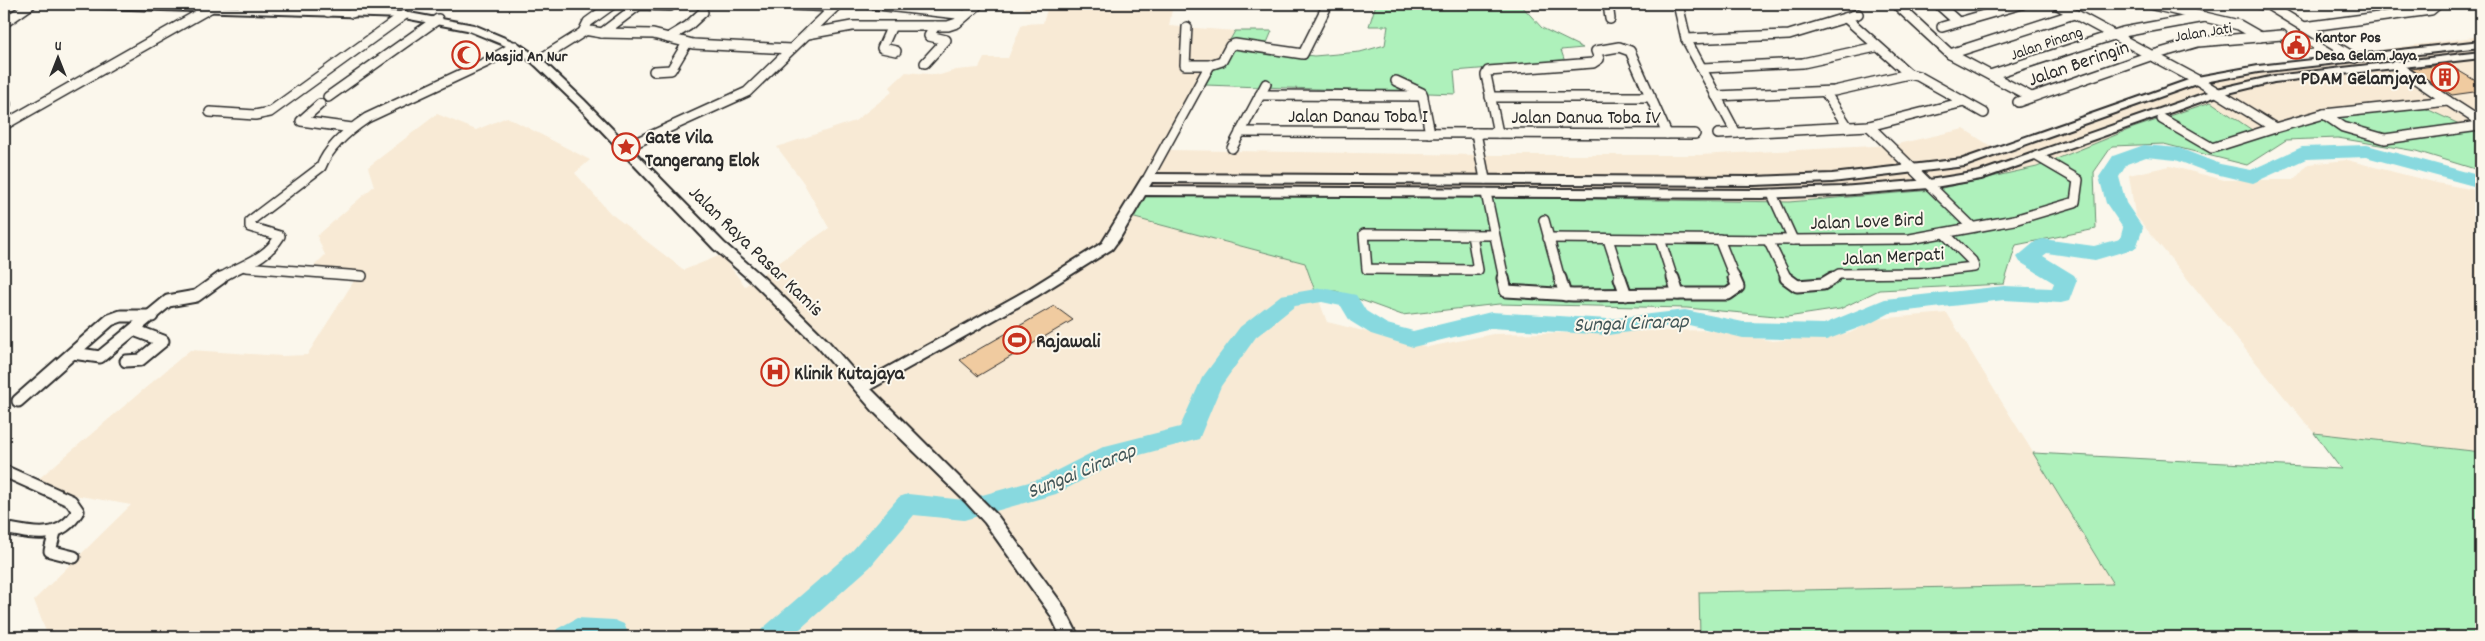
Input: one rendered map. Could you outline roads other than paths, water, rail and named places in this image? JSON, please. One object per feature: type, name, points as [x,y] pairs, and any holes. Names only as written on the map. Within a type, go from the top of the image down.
[{"type":"main road","name":"Jalan Raya Pasar Kamis","points":[[68,4],[404,15],[438,19],[484,31],[515,46],[537,61],[722,250],[758,280],[823,344],[862,388],[971,497],[991,519],[1056,610],[1070,637]]},
{"type":"main road","points":[[1141,191],[1772,194],[1841,191],[1922,176],[2200,82],[2258,69],[2481,44]]},
{"type":"main road","points":[[862,388],[959,336],[1051,282],[1100,250],[1114,238],[1148,178],[1754,181],[1981,175],[2214,91],[2274,79],[2481,54]]},
{"type":"main road","points":[[1463,180],[1465,193]]},
{"type":"street","points":[[5,22],[32,4]]},
{"type":"street","points":[[328,12],[339,4]]},
{"type":"street","points":[[352,13],[364,4]]},
{"type":"street","points":[[585,31],[583,28],[587,22],[606,11],[613,4]]},
{"type":"street","points":[[602,33],[638,6],[648,4],[670,6]]},
{"type":"street","points":[[769,4],[835,6]]},
{"type":"street","points":[[868,4],[966,15]]},
{"type":"street","points":[[808,34],[852,26],[891,28],[954,24],[979,4]]},
{"type":"street","points":[[1187,27],[1185,65],[1210,65],[1222,61],[1230,46],[1235,44],[1303,54],[1328,4]]},
{"type":"street","points":[[1608,4],[1610,20]]},
{"type":"street","points":[[1678,4],[1686,39],[1736,133]]},
{"type":"street","points":[[1896,4],[1950,54],[2031,97]]},
{"type":"street","points":[[1938,4],[1958,22]]},
{"type":"street","points":[[1942,27],[2022,4]]},
{"type":"street","points":[[2056,4],[2200,82],[2275,128]]},
{"type":"street","points":[[2264,4],[2282,4]]},
{"type":"street","points":[[2264,4],[2355,58]]},
{"type":"street","points":[[2423,4],[2436,6]]},
{"type":"street","points":[[2153,5],[2240,25],[2260,37]]},
{"type":"street","points":[[624,148],[744,94],[835,6]]},
{"type":"street","points":[[2304,27],[2436,6]]},
{"type":"street","points":[[4,125],[210,8]]},
{"type":"street","points":[[668,38],[688,26],[703,12]]},
{"type":"street","points":[[1686,39],[1789,35],[1858,14]]},
{"type":"street","points":[[1950,54],[2074,14]]},
{"type":"street","points":[[210,112],[255,115],[270,112],[404,15]]},
{"type":"street","name":"Jalan Pinang","points":[[1990,75],[2110,34],[2166,21],[2205,17]]},
{"type":"street","points":[[1846,18],[1876,47],[1909,74],[1984,113]]},
{"type":"street","points":[[328,97],[438,19]]},
{"type":"street","points":[[925,64],[946,40],[929,36],[935,26]]},
{"type":"street","points":[[891,28],[882,48],[896,51]]},
{"type":"street","points":[[537,61],[585,31],[646,34],[687,43],[791,49]]},
{"type":"street","name":"Jalan Jati","points":[[2150,56],[2198,42],[2282,35]]},
{"type":"street","points":[[654,71],[671,70],[687,43]]},
{"type":"street","points":[[73,353],[100,357],[168,301],[196,296],[222,276],[246,267],[275,244],[280,236],[250,227],[250,221],[321,168],[325,156],[352,128],[375,114],[487,62],[515,46]]},
{"type":"street","points":[[1702,68],[1803,64],[1876,47]]},
{"type":"street","points":[[1498,133],[1487,73],[1593,63],[1599,59],[1596,51],[1624,48],[1630,51],[1667,134]]},
{"type":"street","name":"Jalan Beringin","points":[[2018,102],[2150,56]]},
{"type":"street","points":[[1148,178],[1210,65]]},
{"type":"street","points":[[2324,114],[2343,127],[2385,139],[2479,126],[2476,119],[2395,65]]},
{"type":"street","points":[[1716,96],[1825,92],[1847,89],[1909,74]]},
{"type":"street","points":[[1396,81],[1422,93],[1430,133]]},
{"type":"street","points":[[1232,148],[1266,84]]},
{"type":"street","points":[[1825,92],[1848,127]]},
{"type":"street","points":[[1260,95],[1423,96]]},
{"type":"street","points":[[1490,97],[1651,97]]},
{"type":"street","points":[[2162,119],[2212,148],[2324,114],[2448,101]]},
{"type":"street","points":[[1718,134],[1869,126],[1964,102]]},
{"type":"street","points":[[320,104],[302,121],[352,128]]},
{"type":"street","points":[[1869,126],[1972,226]]},
{"type":"street","name":"Jalan Danau Toba I","points":[[1240,132],[1476,133]]},
{"type":"street","points":[[1476,133],[1485,179]]},
{"type":"street","name":"Jalan Danua Toba IV","points":[[1476,133],[1695,134]]},
{"type":"street","name":"Jalan Love Bird","points":[[1548,238],[1660,240],[1905,239],[1944,233],[1972,226],[2014,220],[2075,202],[2078,180],[2037,156]]},
{"type":"street","points":[[1486,193],[1506,291],[1565,295],[1728,294],[1738,287],[1719,240]]},
{"type":"street","points":[[1772,194],[1793,240]]},
{"type":"street","points":[[1544,220],[1565,295]]},
{"type":"street","name":"Jalan Merpati","points":[[1768,240],[1788,282],[1797,286],[1823,284],[1839,274],[1920,273],[1974,267],[1972,261],[1944,233]]},
{"type":"street","points":[[1472,235],[1478,270],[1367,269],[1364,234],[1472,235],[1494,236]]},
{"type":"street","points":[[1608,239],[1626,295]]},
{"type":"street","points":[[1660,240],[1678,294]]},
{"type":"street","points":[[246,267],[362,276]]},
{"type":"street","points":[[18,401],[114,318],[152,316]]},
{"type":"street","points":[[126,361],[140,360],[163,340],[134,330]]},
{"type":"street","points":[[4,471],[71,501],[78,508],[78,512],[72,521],[55,532],[34,534],[4,528]]},
{"type":"street","points":[[55,532],[50,551],[74,557]]},
{"type":"waterway","name":"Sungai Cirarap","points":[[772,637],[861,559],[908,504],[964,510],[1047,487],[1114,453],[1190,433],[1210,384],[1248,332],[1289,300],[1322,295],[1348,300],[1358,316],[1379,329],[1413,339],[1491,320],[1608,327],[1685,317],[1743,330],[1826,332],[1861,319],[1885,306],[2004,293],[2061,296],[2066,280],[2028,257],[2043,246],[2095,253],[2129,243],[2133,228],[2116,203],[2109,177],[2120,160],[2144,151],[2179,154],[2214,168],[2253,177],[2302,153],[2367,151],[2481,182]]},
{"type":"waterway","name":"Sungai Cirarap","points":[[567,637],[577,630],[614,632],[616,637]]},
{"type":"place","name":"Kantor Pos Desa Gelam Jaya","points":[[2296,45]]},
{"type":"place","name":"Masjid An Nur","points":[[466,55]]},
{"type":"place","name":"PDAM Gelamjaya","points":[[2445,77]]},
{"type":"place","name":"Gate Vila Tangerang Elok","points":[[626,147]]},
{"type":"place","name":"Rajawali","points":[[1017,340]]},
{"type":"place","name":"Klinik Kutajaya","points":[[775,372]]}]
